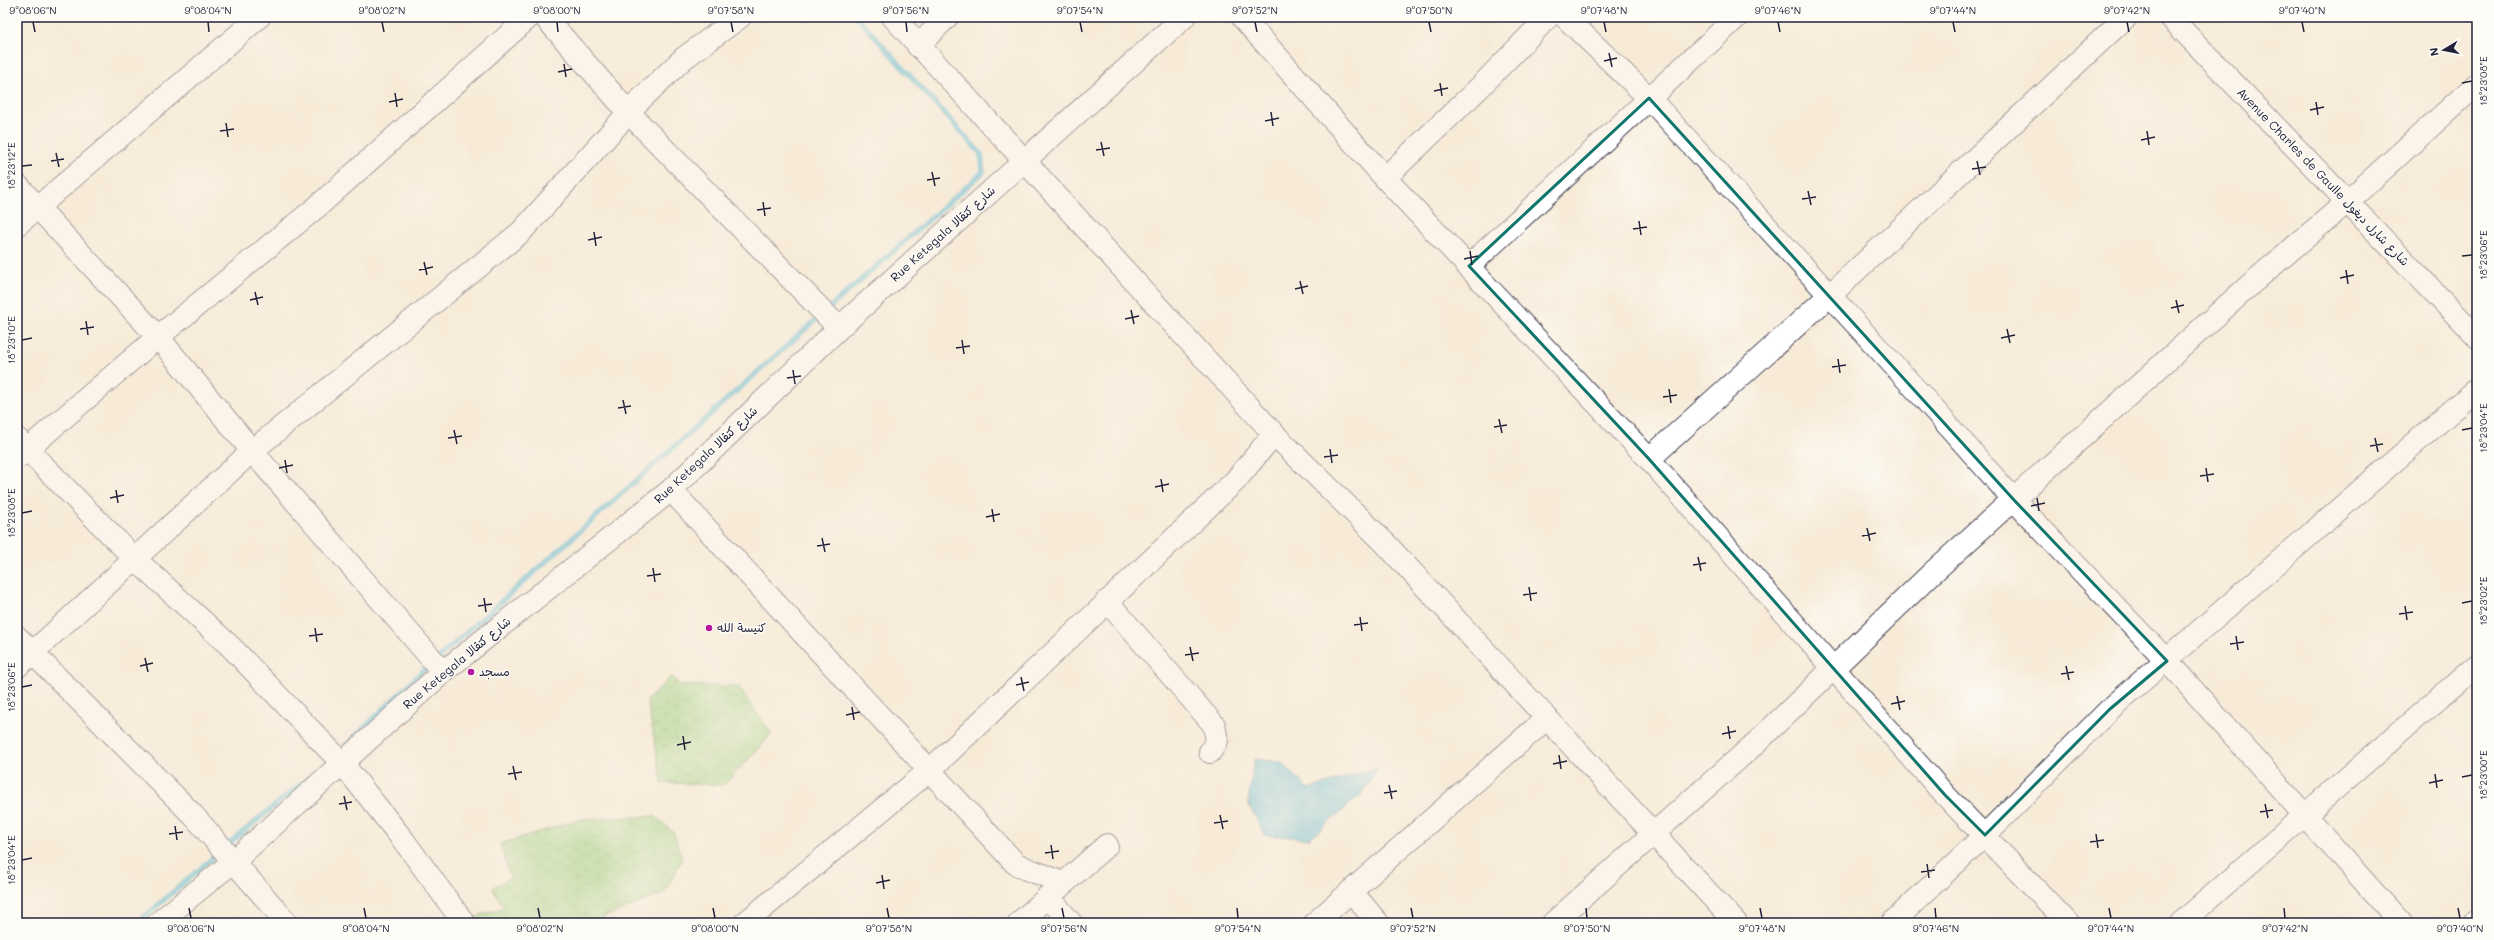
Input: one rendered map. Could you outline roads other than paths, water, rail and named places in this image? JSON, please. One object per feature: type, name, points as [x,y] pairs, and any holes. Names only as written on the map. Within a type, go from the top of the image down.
[{"type":"street","points":[[17,225],[259,17]]},
{"type":"street","points":[[464,923],[404,841],[342,763],[232,648],[135,559],[20,449],[318,206],[529,17]]},
{"type":"street","points":[[545,17],[629,113],[839,328]]},
{"type":"street","points":[[25,661],[252,451],[521,232],[639,101],[684,58],[740,17]]},
{"type":"street","points":[[894,17],[918,46],[1025,160],[1274,434],[1385,543],[1736,923]]},
{"type":"street","points":[[918,46],[947,17]]},
{"type":"street","name":"Rue Ketegala شارع كتقالا","points":[[158,923],[234,861],[442,672],[671,490],[839,328],[1184,17]]},
{"type":"street","points":[[1242,17],[1385,178],[1649,459],[1945,795],[2068,923]]},
{"type":"street","points":[[1385,178],[1479,88],[1548,17]]},
{"type":"street","points":[[1565,17],[1649,98],[1921,395],[2014,500],[2167,661],[2401,923]]},
{"type":"street","points":[[1469,266],[1737,17]]},
{"type":"street","points":[[1649,459],[1829,296],[2126,17]]},
{"type":"street","name":"Avenue Charles de Gaulle شارع شارل ديغول","points":[[2170,17],[2477,337]]},
{"type":"street","points":[[1553,923],[1653,832],[1757,742],[1833,668],[2014,500],[2251,284],[2347,202],[2477,84]]},
{"type":"street","points":[[17,185],[36,208],[158,337],[252,451],[442,672]]},
{"type":"street","points":[[1892,923],[1985,835],[2110,709],[2167,661],[2477,389]]},
{"type":"street","points":[[745,923],[930,770],[1234,481],[1274,434]]},
{"type":"street","points":[[671,490],[1016,863],[1032,872],[1053,878],[1055,890],[1071,923]]},
{"type":"street","points":[[1107,601],[1214,725],[1217,741],[1210,752]]},
{"type":"street","points":[[17,637],[25,661],[194,816],[287,923]]},
{"type":"street","points":[[2181,923],[2306,816],[2477,665]]},
{"type":"street","points":[[1315,923],[1547,718]]},
{"type":"street","points":[[1019,923],[1107,845]]},
{"type":"street","points":[[1351,892],[1378,923]]},
{"type":"water","points":[[1254,759],[1281,762],[1309,789],[1379,767],[1363,793],[1309,839],[1264,835],[1248,803]]},
{"type":"waterway","points":[[828,309],[983,172],[981,154],[857,17]]},
{"type":"waterway","points":[[438,658],[819,317]]},
{"type":"waterway","points":[[342,749],[430,664]]},
{"type":"waterway","points":[[227,845],[328,762]]},
{"type":"waterway","points":[[137,923],[216,855]]},
{"type":"place","name":"كنيسة الله","points":[[709,628]]},
{"type":"place","name":"مسجد","points":[[471,672]]}]
